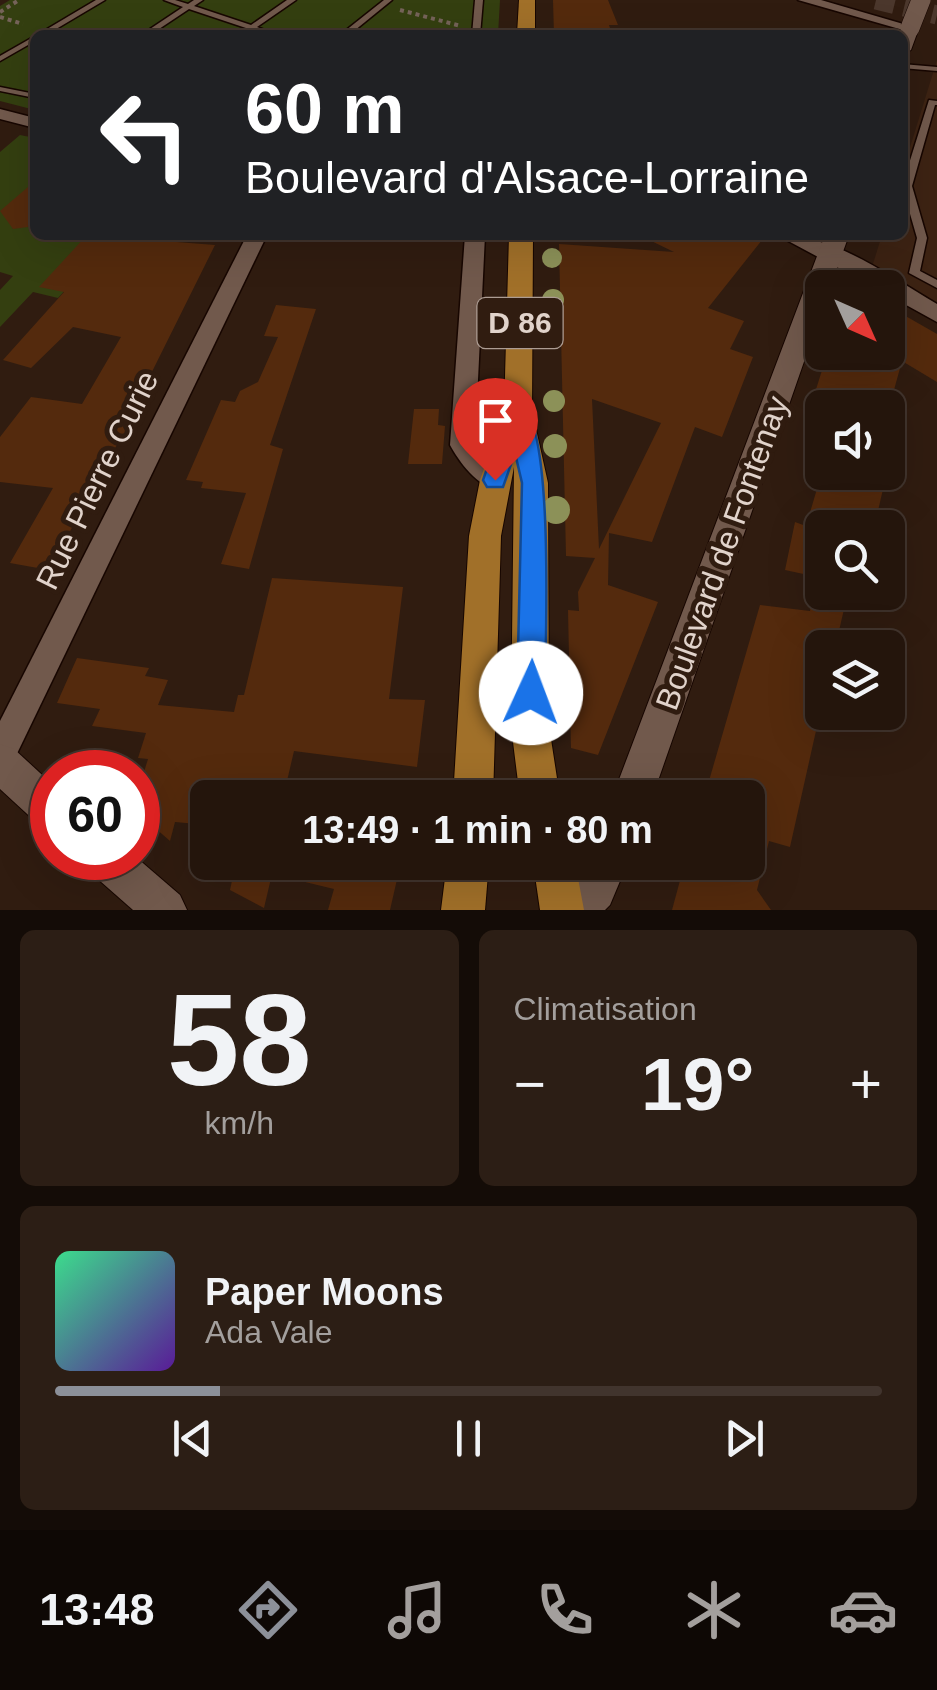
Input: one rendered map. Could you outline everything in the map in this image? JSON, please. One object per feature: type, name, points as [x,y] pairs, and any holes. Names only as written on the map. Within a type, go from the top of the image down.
[{"type":"main road","points":[[526,30],[527,0]]},
{"type":"main road","name":"D 86","points":[[522,240],[518,411],[533,483],[530,726],[538,780]]},
{"type":"main road","name":"D 86","points":[[473,780],[485,536],[495,480],[518,411]]},
{"type":"main road","points":[[463,910],[466,880]]},
{"type":"main road","points":[[557,880],[562,910]]},
{"type":"street","points":[[806,0],[910,28]]},
{"type":"street","points":[[908,34],[920,0]]},
{"type":"street","points":[[0,114],[30,122]]},
{"type":"street","name":"Rue Pierre Curie","points":[[0,755],[255,240]]},
{"type":"street","points":[[475,240],[462,445],[495,480]]},
{"type":"street","points":[[834,244],[937,314]]},
{"type":"street","name":"Boulevard de Fontenay","points":[[639,780],[834,244]]},
{"type":"street","points":[[0,763],[30,790]]},
{"type":"street","points":[[131,880],[165,910]]},
{"type":"street","points":[[575,910],[599,880]]},
{"type":"lane","points":[[50,30],[101,0]]},
{"type":"lane","points":[[168,0],[258,30]]},
{"type":"lane","points":[[152,30],[198,0]]},
{"type":"lane","points":[[249,30],[292,0]]},
{"type":"lane","points":[[477,30],[479,0]]},
{"type":"lane","points":[[350,30],[384,3]]},
{"type":"lane","points":[[0,59],[30,42]]},
{"type":"lane","points":[[908,67],[937,69]]},
{"type":"lane","points":[[0,89],[30,95]]},
{"type":"lane","points":[[908,183],[932,102],[937,103]]},
{"type":"lane","points":[[908,189],[922,238],[914,273],[937,284]]},
{"type":"path","points":[[0,12],[19,0]]},
{"type":"path","points":[[384,3],[474,30]]},
{"type":"shaded area","points":[[937,60],[937,306],[905,289],[905,270],[871,270],[880,240],[908,240],[908,154]]},
{"type":"green space","points":[[10,0],[500,0],[498,30],[30,30],[30,109],[0,101],[0,6]]},
{"type":"green space","points":[[20,135],[30,137],[30,240],[110,240],[58,298],[33,292],[0,327],[0,290],[13,276],[0,272],[0,152]]},
{"type":"building","points":[[553,0],[608,0],[618,25],[609,25],[610,30],[554,30]]},
{"type":"building","points":[[30,185],[30,227],[13,229],[0,211]]},
{"type":"building","points":[[82,240],[215,245],[133,410],[143,411],[128,440],[120,439],[49,570],[10,563],[53,488],[0,482],[0,437],[31,397],[82,404],[121,337],[73,327],[31,368],[3,360],[64,292],[39,287]]},
{"type":"building","points":[[649,240],[762,240],[708,308],[744,321],[730,349],[753,357],[722,437],[695,427],[652,542],[609,533],[608,585],[658,602],[598,755],[571,748],[568,610],[579,611],[578,592],[595,558],[566,556],[559,244],[674,252]],"holes":[[[592,399],[661,423],[599,549]]]},
{"type":"building","points":[[276,305],[316,309],[270,445],[283,449],[249,569],[221,564],[246,493],[201,488],[203,482],[186,480],[221,400],[235,402],[240,391],[258,382],[278,337],[264,336]]},
{"type":"building","points":[[905,316],[937,334],[937,382],[905,363]]},
{"type":"building","points":[[822,370],[900,370],[894,390],[816,390]]},
{"type":"building","points":[[414,409],[439,409],[438,425],[445,426],[442,464],[408,464]]},
{"type":"building","points":[[817,490],[883,490],[878,510],[811,510]]},
{"type":"building","points":[[795,522],[805,526],[805,574],[785,570]]},
{"type":"building","points":[[272,578],[403,587],[389,699],[425,700],[417,767],[294,751],[287,780],[190,780],[190,823],[175,822],[170,841],[160,832],[160,750],[141,750],[146,733],[92,726],[100,709],[57,703],[77,658],[149,668],[145,676],[168,680],[158,705],[234,712],[238,695],[244,695]]},
{"type":"building","points":[[760,605],[810,611],[844,610],[839,630],[805,630],[805,730],[816,730],[790,847],[769,841],[765,857],[765,780],[709,780]]},
{"type":"building","points":[[232,880],[271,880],[264,908],[230,890]]},
{"type":"building","points":[[297,880],[397,880],[390,910],[328,910],[334,889]]},
{"type":"building","points":[[680,880],[759,880],[757,890],[771,910],[672,910]]},
{"type":"tunnel","points":[[876,0],[937,15]]},
{"type":"route","points":[[495,480],[518,411],[533,483],[531,693]]}]
